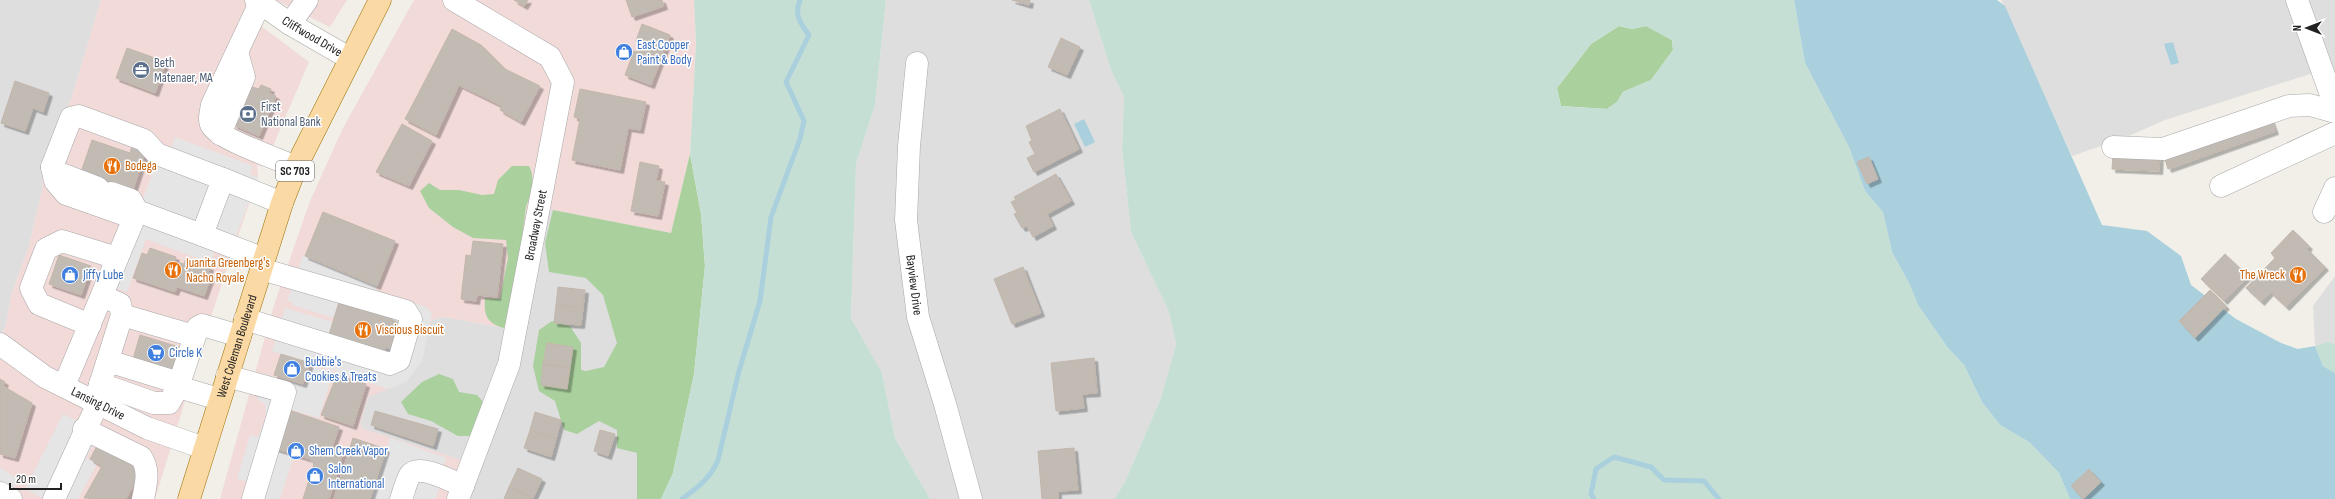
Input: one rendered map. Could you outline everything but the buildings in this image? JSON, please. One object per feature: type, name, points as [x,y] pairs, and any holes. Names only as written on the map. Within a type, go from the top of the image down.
[{"type":"main road","name":"West Coleman Boulevard","points":[[189,499],[282,203],[296,167],[349,58],[380,0]]},
{"type":"street","points":[[290,24],[307,0]]},
{"type":"street","name":"Broadway Street","points":[[454,0],[550,57],[563,82],[509,364],[460,492]]},
{"type":"street","points":[[2297,0],[2335,106]]},
{"type":"street","points":[[258,1],[237,52],[220,87],[210,115],[211,125],[220,134],[296,167]]},
{"type":"street","name":"Cliffwood Drive","points":[[258,1],[290,24],[349,58]]},
{"type":"street","name":"Bayview Drive","points":[[917,63],[908,146],[906,220],[918,317],[945,404],[971,499]]},
{"type":"street","points":[[2112,147],[2162,149],[2289,106],[2310,105],[2335,112]]},
{"type":"street","points":[[99,394],[161,404],[169,403],[178,385],[194,336],[198,327],[202,325],[242,327],[390,364],[399,360],[411,319],[406,311],[263,264],[202,235],[66,194],[55,182],[52,167],[71,118],[78,116],[144,140],[157,154],[282,203]]},
{"type":"street","points":[[2221,186],[2335,134]]},
{"type":"street","points":[[52,167],[59,173],[131,200],[135,214],[64,386]]},
{"type":"street","points":[[202,235],[223,179]]},
{"type":"street","points":[[2324,212],[2335,188]]},
{"type":"street","points":[[90,325],[39,304],[31,288],[46,249],[62,240],[117,258]]},
{"type":"street","points":[[54,499],[99,394],[107,362],[122,315],[120,304],[102,296]]},
{"type":"street","points":[[122,315],[194,336]]},
{"type":"street","name":"Lansing Drive","points":[[0,344],[45,377],[64,386],[99,394],[147,428],[204,448]]},
{"type":"street","points":[[78,354],[220,399]]},
{"type":"street","points":[[227,376],[285,392],[253,499]]},
{"type":"street","points":[[84,429],[141,457],[147,465],[146,484],[143,499]]},
{"type":"street","points":[[401,499],[411,474],[416,471],[424,471],[460,492]]},
{"type":"street","points":[[0,493],[11,499]]},
{"type":"shaded area","points":[[0,0],[101,0],[72,97],[43,169],[42,191],[29,246],[11,296],[6,325],[0,339]]},
{"type":"shaded area","points":[[101,0],[270,0],[257,23],[309,62],[264,167],[257,165],[258,177],[210,319],[155,499],[0,499],[0,339],[6,325],[11,296],[29,246],[42,191],[43,169],[72,97]]},
{"type":"shaded area","points":[[275,0],[347,0],[330,27]]},
{"type":"shaded area","points":[[414,0],[694,0],[696,44],[690,154],[671,233],[548,209],[521,331],[444,317],[432,320],[428,330],[422,361],[406,382],[368,397],[360,424],[363,429],[478,465],[464,499],[220,499],[274,305],[310,201],[343,128]]},
{"type":"shaded area","points":[[886,0],[1089,0],[1111,70],[1124,97],[1122,149],[1131,232],[1169,312],[1176,344],[1161,398],[1124,484],[1114,499],[930,499],[895,438],[882,373],[851,318],[856,164],[875,105]]},
{"type":"shaded area","points":[[2001,0],[2335,0],[2335,82],[2329,68],[2165,120],[2124,138],[2072,156]]},
{"type":"shaded area","points":[[175,137],[253,166],[250,174],[258,177],[234,241],[221,235],[210,263],[146,239],[127,292],[111,286],[163,144],[172,147]]},
{"type":"shaded area","points":[[547,209],[671,233],[637,444],[637,499],[464,499],[363,429],[360,424],[368,397],[422,361],[428,330],[432,320],[444,317],[521,331]]},
{"type":"shaded area","points":[[303,255],[377,286],[376,290],[426,307],[432,313],[422,361],[406,382],[388,389],[272,351],[285,308],[333,322],[328,337],[391,348],[398,323],[339,302],[334,318],[292,305],[292,302],[287,301]]},
{"type":"shaded area","points":[[2335,276],[2335,344],[2327,342],[2315,346],[2313,306]]},
{"type":"shaded area","points":[[311,366],[333,372],[319,418],[289,409],[273,448],[294,456],[280,499],[245,499],[248,482],[237,479],[250,435],[258,437],[266,416],[265,404],[257,399],[265,374],[305,385]]},
{"type":"shaded area","points":[[63,414],[100,433],[86,458],[97,464],[78,499],[44,499],[25,489]]},
{"type":"shaded area","points":[[390,438],[447,458],[442,469],[447,471],[435,499],[370,499]]},
{"type":"shaded area","points":[[0,468],[19,479],[8,499],[0,499]]},
{"type":"green space","points":[[694,0],[886,0],[875,105],[856,164],[851,318],[882,373],[895,438],[930,499],[661,499],[673,473],[694,374],[705,266],[701,214],[690,154],[696,44]]},
{"type":"green space","points":[[1089,0],[1794,0],[1805,63],[1849,147],[1865,191],[1883,212],[1892,252],[1910,285],[1918,305],[1948,348],[1964,365],[1982,402],[2000,425],[2029,442],[2059,473],[2070,499],[1114,499],[1124,484],[1161,398],[1176,344],[1169,312],[1131,232],[1122,149],[1124,97],[1111,70]],"holes":[[[1619,26],[1632,29],[1646,26],[1672,40],[1673,50],[1651,80],[1623,92],[1617,102],[1607,109],[1561,106],[1557,88],[1591,44]]]},
{"type":"green space","points":[[1619,26],[1632,29],[1646,26],[1672,40],[1673,50],[1651,80],[1623,92],[1617,102],[1607,109],[1561,106],[1557,88],[1591,44]]},
{"type":"green space","points":[[690,154],[701,214],[705,266],[694,374],[673,473],[661,499],[637,499],[637,453],[617,448],[617,430],[599,421],[577,434],[564,430],[555,401],[539,391],[533,366],[539,330],[552,321],[570,326],[581,343],[581,370],[586,371],[604,367],[617,343],[603,295],[586,278],[549,272],[545,243],[553,210],[671,233]]},
{"type":"green space","points":[[512,166],[529,166],[532,181],[531,191],[526,207],[511,322],[503,328],[497,326],[487,317],[485,298],[500,299],[508,258],[506,240],[473,238],[453,227],[429,208],[420,191],[429,183],[440,190],[459,190],[482,195],[494,194],[498,180]]},
{"type":"green space","points":[[2327,342],[2335,344],[2335,373],[2323,366],[2315,346]]},
{"type":"green space","points":[[439,374],[453,379],[459,392],[477,395],[487,406],[479,425],[470,436],[458,436],[431,421],[408,414],[401,402],[422,382]]},
{"type":"water","points":[[1794,0],[1997,0],[2005,6],[2102,225],[2147,231],[2181,256],[2191,285],[2236,319],[2281,343],[2298,349],[2315,346],[2323,366],[2335,373],[2335,499],[2070,499],[2059,473],[2029,442],[2000,425],[1982,402],[1964,365],[1948,348],[1918,305],[1910,285],[1892,252],[1883,212],[1865,191],[1849,147],[1805,63]]},
{"type":"water","points":[[2173,42],[2179,63],[2171,65],[2164,44]]},
{"type":"water","points":[[1084,119],[1095,142],[1085,147],[1074,124]]},
{"type":"waterway","points":[[682,499],[707,478],[718,460],[739,371],[760,301],[771,217],[800,139],[804,121],[786,82],[809,35],[799,19],[798,5],[800,0]]},
{"type":"waterway","points":[[1594,499],[1591,494],[1596,469],[1614,457],[1651,467],[1664,480],[1704,481],[1719,499]]},
{"type":"place","name":"East Cooper Paint & Body","points":[[624,52]]},
{"type":"place","name":"Beth Matenaer, MA","points":[[141,70]]},
{"type":"place","name":"First National Bank","points":[[248,114]]},
{"type":"place","name":"Bodega","points":[[112,166]]},
{"type":"place","name":"Juanita Greenberg's Nacho Royale","points":[[173,270]]},
{"type":"place","name":"Jiffy Lube","points":[[70,275]]},
{"type":"place","name":"The Wreck","points":[[2298,275]]},
{"type":"place","name":"Viscious Biscuit","points":[[363,330]]},
{"type":"place","name":"Circle K","points":[[156,353]]},
{"type":"place","name":"Bubbie's Cookies & Treats","points":[[292,369]]},
{"type":"place","name":"Shem Creek Vapor","points":[[296,451]]},
{"type":"place","name":"Salon International","points":[[315,476]]}]
